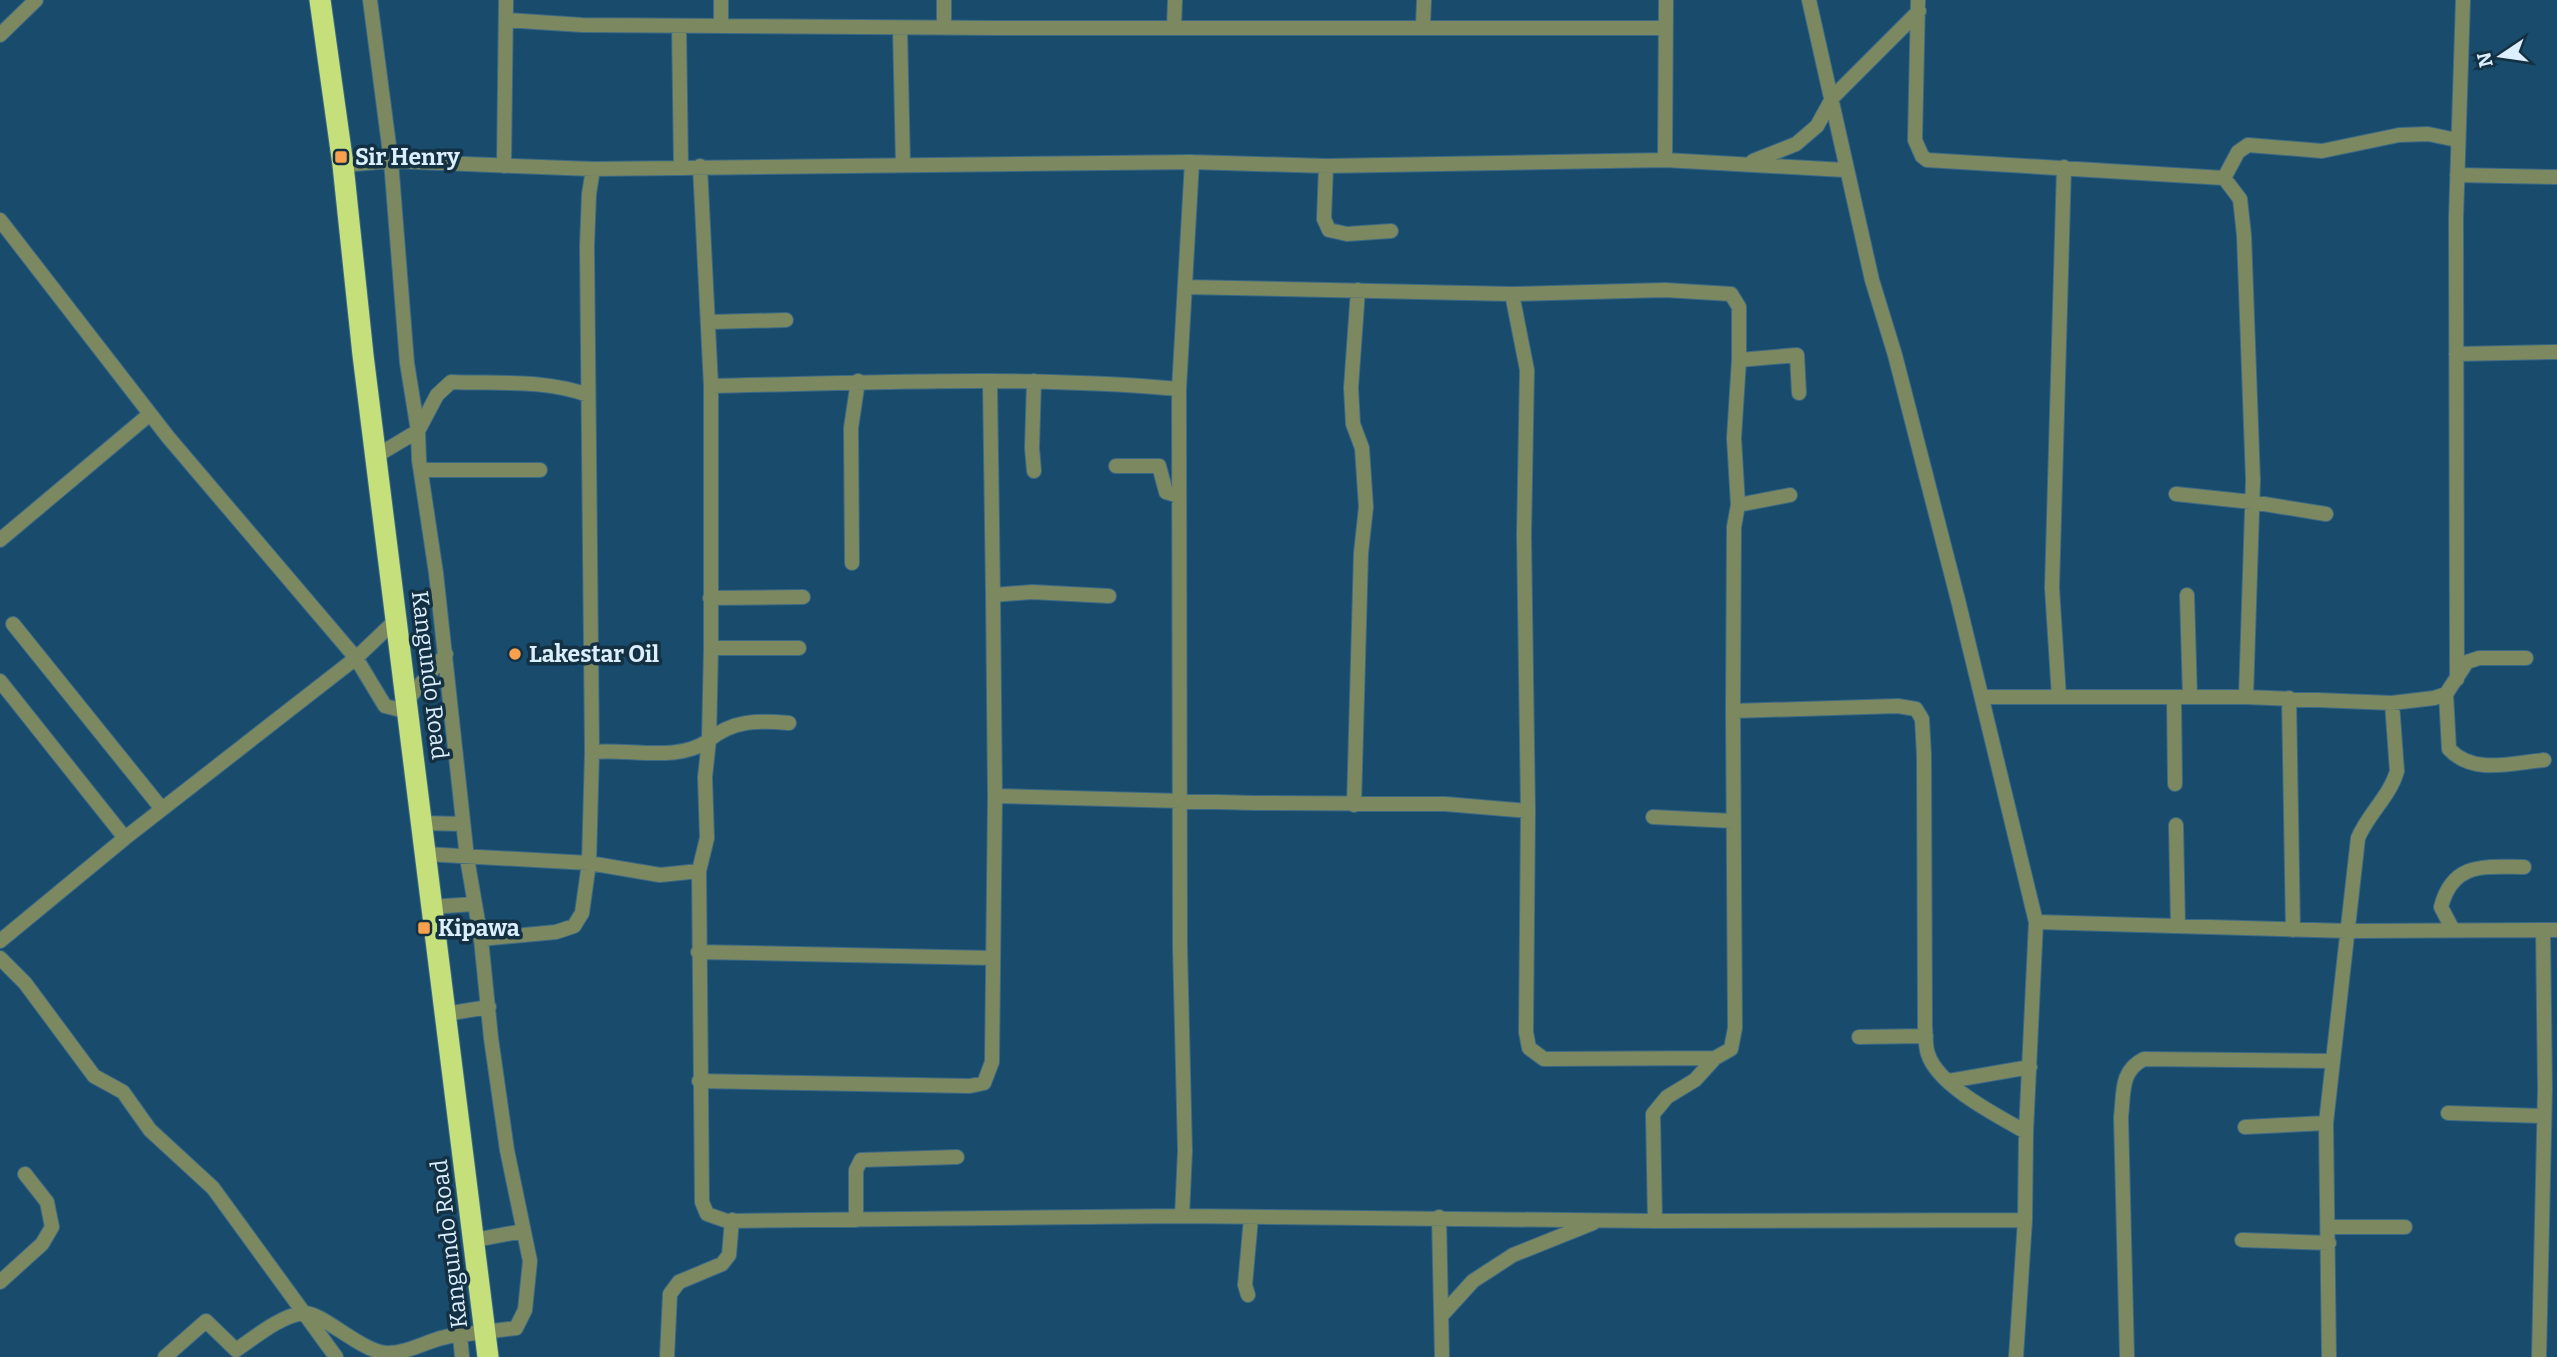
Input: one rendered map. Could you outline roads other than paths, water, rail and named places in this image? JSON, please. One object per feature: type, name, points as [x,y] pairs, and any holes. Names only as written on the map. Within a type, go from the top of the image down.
[{"type":"highway","name":"Kangundo Road","points":[[320,0],[343,165],[376,456],[488,1357]]},
{"type":"street","points":[[165,1357],[206,1321],[236,1350],[279,1323],[303,1313],[315,1316],[356,1342],[383,1355],[460,1335],[505,1331],[516,1328],[521,1322],[531,1273],[507,1150],[481,939],[467,858],[446,654],[407,363],[391,161],[370,0]]},
{"type":"street","points":[[504,166],[503,54],[506,0]]},
{"type":"street","points":[[721,0],[721,26]]},
{"type":"street","points":[[944,0],[944,28]]},
{"type":"street","points":[[1174,28],[1175,0]]},
{"type":"street","points":[[1423,26],[1424,0]]},
{"type":"street","points":[[1665,160],[1666,0]]},
{"type":"street","points":[[1810,0],[1833,97],[1845,170],[1982,697],[2036,922],[2025,1132],[2025,1220],[2016,1357]]},
{"type":"street","points":[[2457,679],[2456,175],[2463,0]]},
{"type":"street","points":[[0,35],[33,1]]},
{"type":"street","points":[[1748,163],[1796,144],[1817,126],[1833,97],[1919,6]]},
{"type":"street","points":[[1919,6],[1914,95],[1915,140],[1922,156],[1938,162],[2224,178],[2240,198],[2244,235],[2252,502],[2246,696]]},
{"type":"street","points":[[506,20],[679,26],[900,28],[1666,27]]},
{"type":"street","points":[[679,26],[681,167]]},
{"type":"street","points":[[900,28],[903,165]]},
{"type":"street","points":[[2224,178],[2238,152],[2248,145],[2322,151],[2399,135],[2428,134],[2457,140]]},
{"type":"street","points":[[343,165],[391,161],[593,169],[1192,162],[1326,166],[1665,160],[1845,170]]},
{"type":"street","points":[[1182,1216],[1185,1151],[1180,947],[1182,800],[1179,389],[1192,162]]},
{"type":"street","points":[[700,166],[710,322],[711,386],[709,740],[705,777],[706,838],[699,871],[698,952],[702,1202],[707,1214],[732,1220],[856,1220],[958,1216],[1000,1219],[1182,1216],[1655,1221],[2025,1220]]},
{"type":"street","points":[[1326,166],[1324,219],[1329,230],[1347,234],[1391,231]]},
{"type":"street","points":[[2059,697],[2052,588],[2064,167]]},
{"type":"street","points":[[481,939],[556,932],[574,926],[582,913],[589,863],[592,752],[587,246],[593,169]]},
{"type":"street","points":[[2456,175],[2557,177]]},
{"type":"street","points":[[0,220],[150,414],[356,658],[385,706],[408,706],[446,654]]},
{"type":"street","points":[[1185,287],[1512,294],[1665,290],[1731,294],[1739,307],[1734,438],[1738,505],[1734,527],[1735,1028],[1731,1049],[1715,1058],[1695,1080],[1667,1097],[1653,1114],[1655,1221]]},
{"type":"street","points":[[1354,804],[1366,493],[1362,448],[1353,424],[1351,388],[1358,290]]},
{"type":"street","points":[[1512,294],[1527,370],[1524,549],[1528,811],[1526,988],[1529,1048],[1544,1059],[1715,1058]]},
{"type":"street","points":[[710,322],[786,320]]},
{"type":"street","points":[[2456,354],[2557,352]]},
{"type":"street","points":[[1739,359],[1797,355],[1799,393]]},
{"type":"street","points":[[711,386],[858,381],[1034,381],[1096,382],[1179,389]]},
{"type":"street","points":[[852,564],[851,428],[858,381]]},
{"type":"street","points":[[1034,381],[1034,471]]},
{"type":"street","points":[[376,456],[418,431],[437,396],[451,382],[530,382],[560,385],[588,395]]},
{"type":"street","points":[[699,1081],[970,1086],[984,1083],[992,1062],[995,796],[990,383]]},
{"type":"street","points":[[0,540],[150,414]]},
{"type":"street","points":[[1116,466],[1159,466],[1166,492],[1179,496]]},
{"type":"street","points":[[421,470],[540,470]]},
{"type":"street","points":[[2176,494],[2252,502],[2326,514]]},
{"type":"street","points":[[1738,505],[1790,495]]},
{"type":"street","points":[[993,594],[1032,592],[1109,596]]},
{"type":"street","points":[[2188,595],[2190,697]]},
{"type":"street","points":[[710,598],[803,597]]},
{"type":"street","points":[[0,941],[125,838],[356,658],[397,619]]},
{"type":"street","points":[[13,624],[162,809]]},
{"type":"street","points":[[710,648],[799,648]]},
{"type":"street","points":[[1982,697],[2246,696],[2392,703],[2446,694],[2467,662],[2479,658],[2526,658]]},
{"type":"street","points":[[0,681],[125,838]]},
{"type":"street","points":[[2446,694],[2449,749],[2459,760],[2489,766],[2544,760]]},
{"type":"street","points":[[2174,697],[2175,784]]},
{"type":"street","points":[[2289,698],[2293,930]]},
{"type":"street","points":[[2329,1357],[2326,1123],[2358,838],[2366,819],[2394,782],[2397,771],[2392,703]]},
{"type":"street","points":[[1733,711],[1898,706],[1916,709],[1922,719],[1924,754],[1928,1055],[1940,1074],[1977,1104],[2025,1132]]},
{"type":"street","points":[[592,752],[685,751],[697,749],[722,729],[736,724],[766,721],[789,723]]},
{"type":"street","points":[[995,796],[1445,804],[1528,811]]},
{"type":"street","points":[[1653,817],[1733,821]]},
{"type":"street","points":[[421,823],[463,824]]},
{"type":"street","points":[[2176,825],[2178,926]]},
{"type":"street","points":[[425,853],[467,858],[589,863],[660,875],[699,871]]},
{"type":"street","points":[[2453,930],[2441,907],[2445,891],[2460,873],[2480,867],[2524,867]]},
{"type":"street","points":[[431,907],[474,904]]},
{"type":"street","points":[[2036,922],[2349,931],[2550,930],[2551,1058],[2544,1116],[2539,1357]]},
{"type":"street","points":[[698,952],[993,958]]},
{"type":"street","points":[[0,958],[25,984],[94,1076],[123,1092],[150,1130],[213,1188],[336,1357]]},
{"type":"street","points":[[445,1014],[489,1007]]},
{"type":"street","points":[[1859,1037],[1926,1036]]},
{"type":"street","points":[[2127,1357],[2122,1116],[2125,1077],[2130,1066],[2144,1059],[2332,1061]]},
{"type":"street","points":[[1950,1081],[2029,1067]]},
{"type":"street","points":[[2448,1113],[2544,1116]]},
{"type":"street","points":[[2245,1127],[2326,1123]]},
{"type":"street","points":[[856,1220],[856,1170],[861,1160],[957,1157]]},
{"type":"street","points":[[0,1282],[43,1244],[52,1227],[47,1202],[25,1174]]},
{"type":"street","points":[[1439,1217],[1441,1357]]},
{"type":"street","points":[[1248,1295],[1245,1285],[1251,1218]]},
{"type":"street","points":[[667,1357],[670,1294],[679,1282],[722,1264],[729,1255],[732,1220]]},
{"type":"street","points":[[1442,1315],[1473,1281],[1513,1255],[1600,1220]]},
{"type":"street","points":[[2329,1227],[2405,1227]]},
{"type":"street","points":[[475,1240],[523,1230]]},
{"type":"street","points":[[2242,1240],[2329,1242]]},
{"type":"street","points":[[460,1335],[462,1357]]},
{"type":"place","name":"Sir Henry","points":[[341,157]]},
{"type":"place","name":"Lakestar Oil","points":[[515,654]]},
{"type":"place","name":"Kipawa","points":[[424,928]]}]
